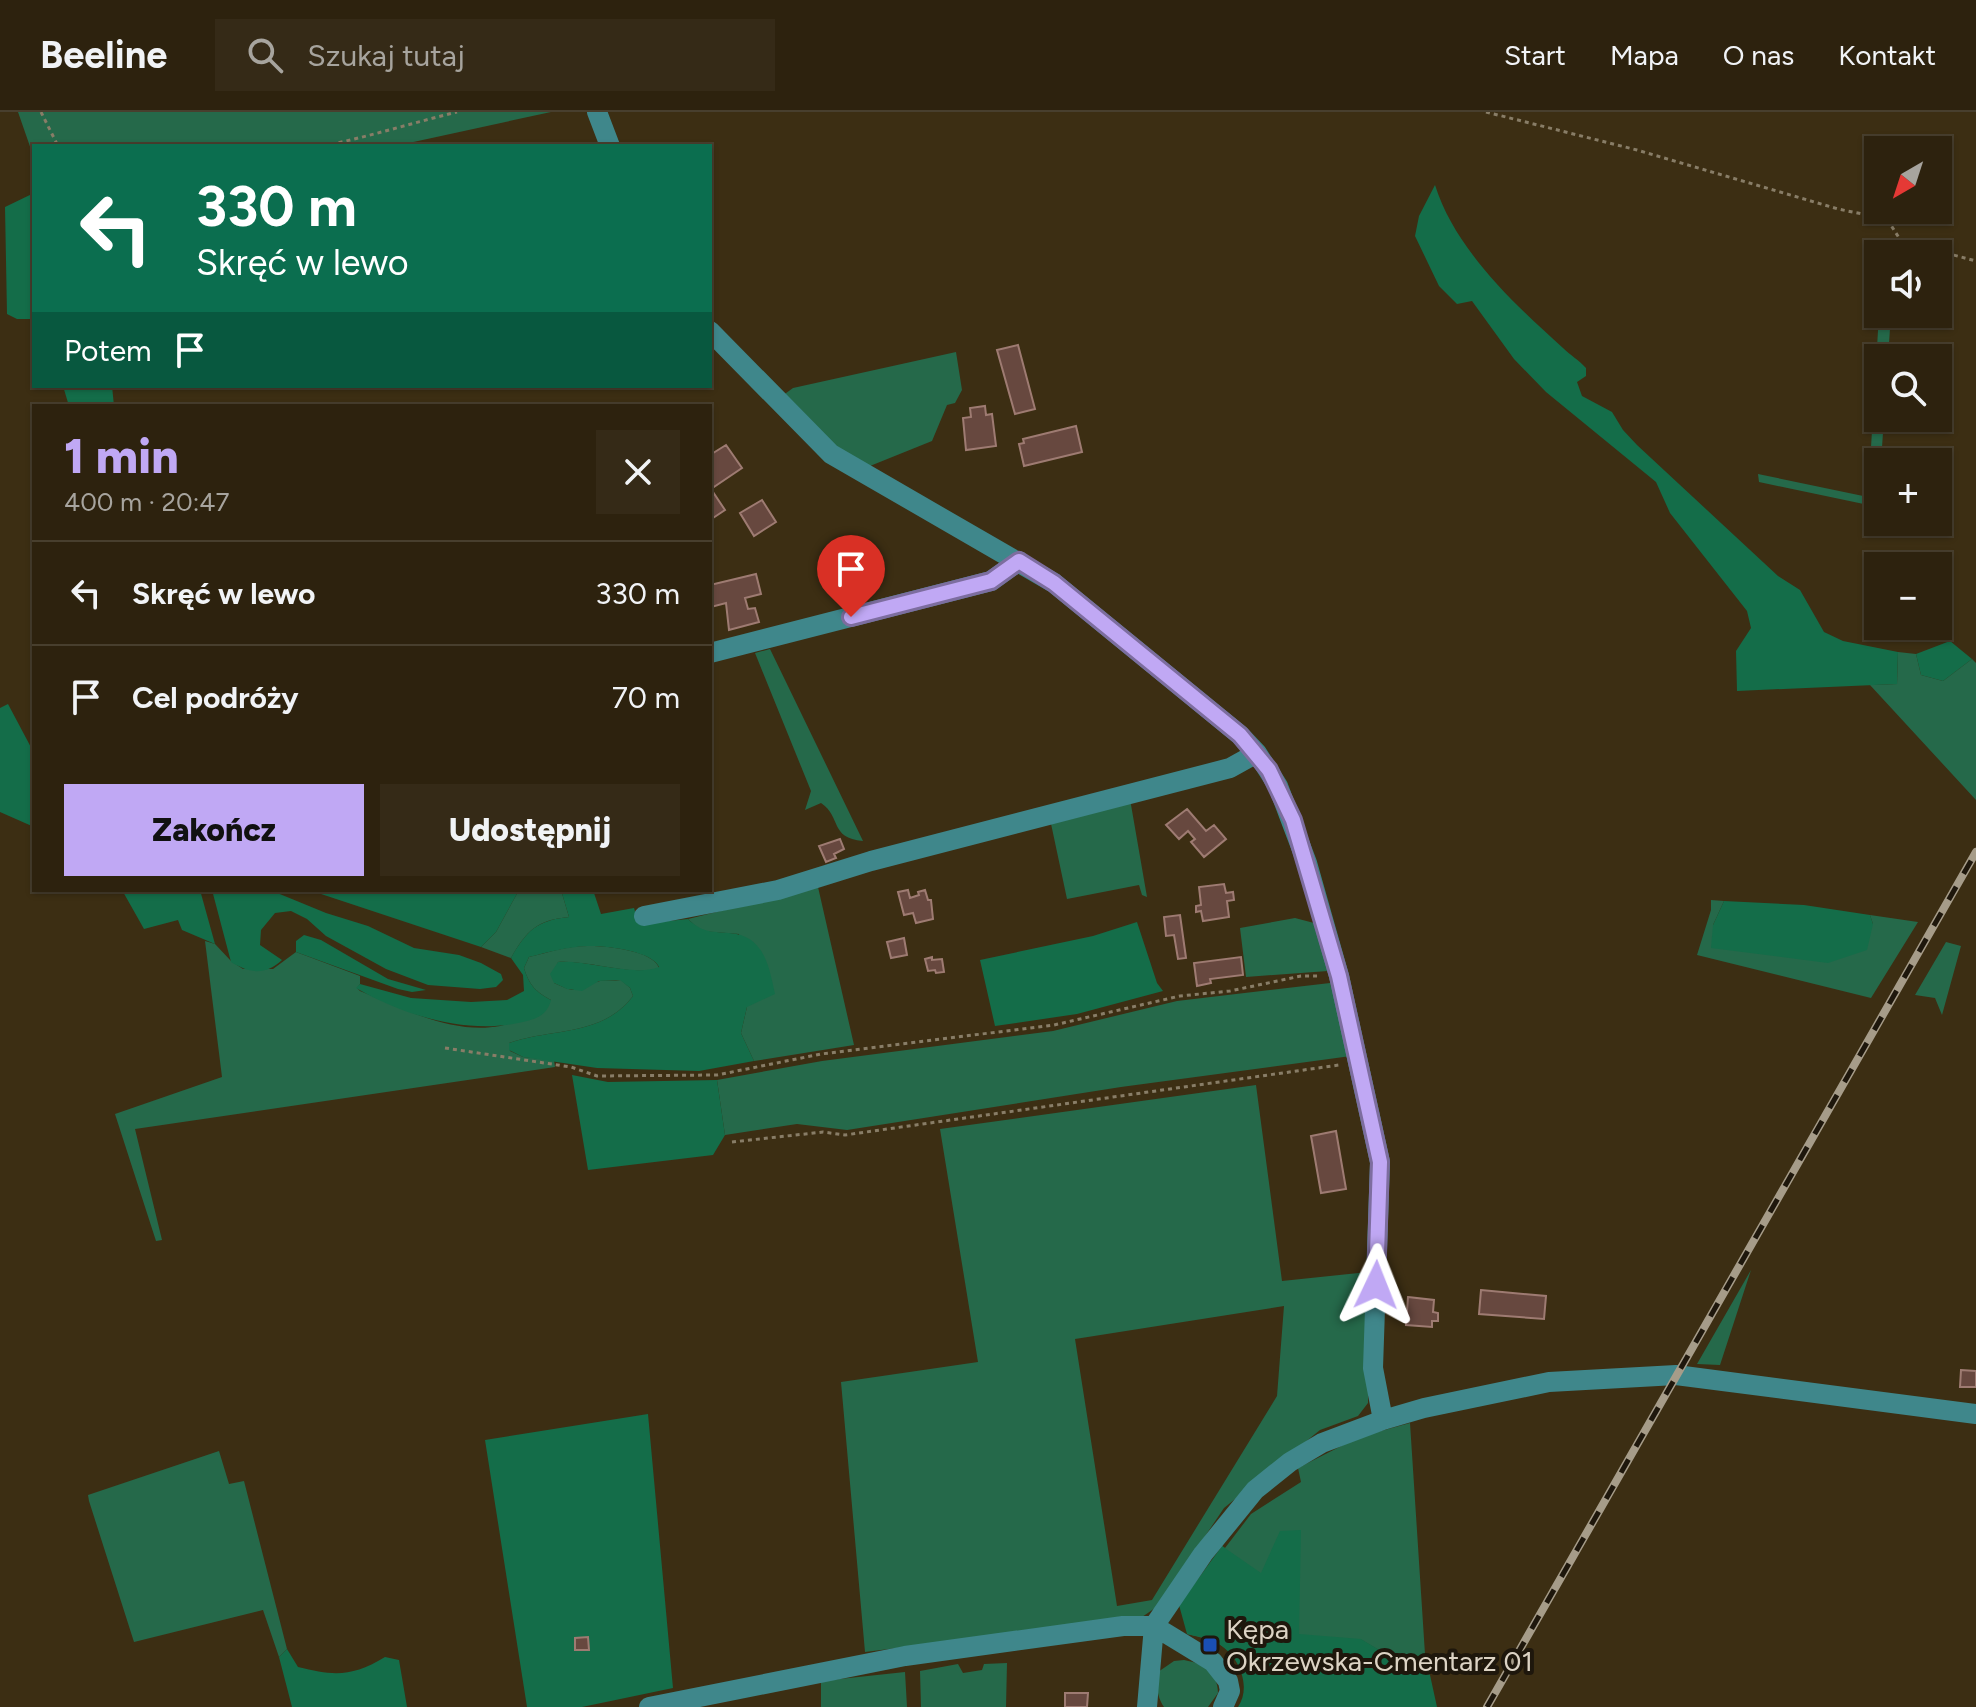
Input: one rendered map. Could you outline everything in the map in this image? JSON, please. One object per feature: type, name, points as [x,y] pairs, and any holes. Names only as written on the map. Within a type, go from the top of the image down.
[{"type":"street","points":[[597,112],[609,144]]},
{"type":"street","points":[[712,333],[831,454],[1054,583],[1240,735],[1257,753],[1278,786],[1293,820],[1339,976],[1380,1162],[1373,1368],[1383,1420]]},
{"type":"street","points":[[712,652],[991,581],[1019,561]]},
{"type":"street","points":[[644,916],[778,890],[871,861],[1230,768],[1257,753]]},
{"type":"street","points":[[1147,1707],[1154,1626],[1203,1554],[1255,1490],[1290,1462],[1322,1443],[1383,1420],[1424,1408],[1549,1382],[1676,1375],[1976,1414]]},
{"type":"street","points":[[649,1707],[905,1656],[1123,1626],[1154,1626],[1213,1662],[1222,1671],[1230,1691],[1223,1707]]},
{"type":"path","points":[[41,112],[57,144]]},
{"type":"path","points":[[331,144],[457,112]]},
{"type":"path","points":[[1486,112],[1637,150],[1838,209],[1887,219],[1901,241],[1976,261]]},
{"type":"path","points":[[445,1048],[571,1067],[597,1076],[717,1075],[821,1054],[1054,1025],[1180,996],[1230,991],[1301,976],[1339,976]]},
{"type":"path","points":[[732,1142],[823,1132],[845,1135],[1359,1062]]},
{"type":"green space","points":[[18,112],[551,112],[404,144],[32,144],[32,152]]},
{"type":"green space","points":[[1435,185],[1457,231],[1488,274],[1525,313],[1586,368],[1586,376],[1577,382],[1582,396],[1612,412],[1637,445],[1778,576],[1800,590],[1824,632],[1843,641],[1898,652],[1897,684],[1737,691],[1736,651],[1751,628],[1747,611],[1670,513],[1656,482],[1546,392],[1514,359],[1472,301],[1457,304],[1439,286],[1415,236],[1419,216]]},
{"type":"green space","points":[[32,194],[32,319],[17,319],[7,314],[5,207]]},
{"type":"green space","points":[[1878,328],[1890,328],[1889,344],[1877,344]]},
{"type":"green space","points":[[956,352],[962,390],[955,403],[947,405],[932,441],[865,468],[845,454],[782,396],[793,388]]},
{"type":"green space","points":[[64,388],[112,388],[114,404],[68,404]]},
{"type":"green space","points":[[1872,432],[1883,432],[1882,448],[1871,448]]},
{"type":"green space","points":[[1758,474],[1864,496],[1864,504],[1759,482]]},
{"type":"green space","points":[[1950,641],[1972,659],[1943,681],[1921,675],[1916,654]]},
{"type":"green space","points":[[770,649],[863,841],[845,836],[832,814],[821,803],[805,810],[811,791],[755,653]]},
{"type":"green space","points":[[1898,652],[1916,654],[1921,675],[1943,681],[1972,659],[1976,663],[1976,800],[1870,685],[1897,684]]},
{"type":"green space","points":[[8,704],[32,749],[32,826],[0,812],[0,708]]},
{"type":"green space","points":[[1130,799],[1147,897],[1142,895],[1139,885],[1067,899],[1050,819]]},
{"type":"green space","points":[[818,887],[854,1045],[754,1061],[741,1033],[747,1007],[739,934],[701,931],[688,919]]},
{"type":"green space","points":[[123,892],[201,892],[215,944],[182,930],[178,920],[144,929]]},
{"type":"green space","points":[[213,892],[275,892],[368,926],[414,948],[459,955],[481,963],[501,974],[503,980],[496,987],[480,989],[428,985],[386,969],[326,936],[307,919],[291,911],[275,913],[261,930],[260,945],[282,960],[263,971],[244,969],[231,962]]},
{"type":"green space","points":[[315,892],[518,892],[496,932],[481,947]]},
{"type":"green space","points":[[518,892],[562,892],[569,917],[534,928],[511,958],[481,947],[496,932]]},
{"type":"green space","points":[[562,892],[594,892],[601,914],[634,908],[638,921],[688,919],[702,929],[750,939],[763,954],[775,994],[747,1007],[741,1033],[754,1061],[699,1071],[597,1068],[523,1057],[509,1050],[509,1043],[606,1019],[633,996],[630,988],[620,980],[599,981],[582,991],[567,989],[554,983],[550,974],[558,962],[637,970],[659,967],[648,957],[616,948],[580,947],[529,957],[524,968],[528,979],[537,991],[551,1000],[543,1014],[518,1023],[477,1026],[434,1020],[393,1006],[356,988],[360,984],[411,998],[471,1002],[507,1000],[524,991],[523,975],[511,958],[522,941],[541,924],[569,917]]},
{"type":"green space","points":[[1711,900],[1724,901],[1713,925],[1873,924],[1870,915],[1918,922],[1871,998],[1697,955],[1711,910]]},
{"type":"green space","points":[[1724,901],[1804,905],[1870,915],[1873,924],[1867,950],[1828,963],[1711,948],[1713,925]]},
{"type":"green space","points":[[1295,918],[1314,923],[1328,971],[1246,977],[1240,928]]},
{"type":"green space","points":[[1137,922],[1157,983],[1163,991],[1077,1014],[995,1026],[980,960],[1093,936]]},
{"type":"green space","points":[[304,935],[321,940],[388,979],[426,990],[412,992],[398,989],[296,952],[296,941]]},
{"type":"green space","points":[[205,941],[215,944],[243,969],[273,969],[296,952],[360,976],[357,988],[360,991],[410,1012],[464,1027],[500,1026],[551,1000],[537,991],[528,979],[524,968],[529,957],[560,949],[608,947],[649,957],[659,968],[637,971],[558,962],[554,983],[579,990],[600,981],[621,980],[633,996],[606,1019],[591,1025],[509,1043],[510,1051],[523,1057],[554,1060],[555,1067],[135,1129],[162,1240],[156,1241],[115,1114],[222,1077]]},
{"type":"green space","points":[[1946,942],[1961,946],[1942,1015],[1935,998],[1915,995]]},
{"type":"green space","points":[[1330,983],[1351,1056],[1121,1087],[847,1130],[797,1124],[725,1135],[717,1080],[822,1061],[1053,1031],[1177,1001]]},
{"type":"green space","points":[[572,1075],[608,1082],[717,1080],[725,1135],[713,1155],[588,1170]]},
{"type":"green space","points":[[1256,1085],[1282,1281],[1368,1272],[1368,1403],[1358,1416],[1320,1430],[1224,1508],[1158,1606],[1142,1617],[865,1652],[841,1382],[978,1362],[940,1129]],"holes":[[[1284,1306],[1277,1396],[1152,1600],[1117,1606],[1075,1339]]]},
{"type":"green space","points":[[1751,1270],[1720,1365],[1697,1364]]},
{"type":"green space","points":[[648,1414],[673,1688],[582,1707],[527,1707],[485,1440]]},
{"type":"green space","points":[[1410,1423],[1425,1654],[1430,1675],[1409,1668],[1360,1639],[1230,1652],[1215,1641],[1187,1634],[1222,1546],[1225,1548],[1251,1514],[1301,1482],[1298,1468],[1359,1437]]},
{"type":"green space","points":[[219,1451],[229,1484],[244,1481],[287,1649],[279,1657],[263,1610],[134,1642],[89,1501],[88,1495]]},
{"type":"green space","points":[[1301,1530],[1299,1634],[1361,1639],[1409,1668],[1430,1675],[1437,1707],[1238,1707],[1244,1689],[1235,1660],[1213,1641],[1187,1634],[1179,1605],[1222,1546],[1261,1573],[1280,1531]]},
{"type":"green space","points":[[287,1649],[298,1667],[322,1672],[352,1671],[385,1657],[399,1660],[407,1707],[292,1707],[279,1657]]},
{"type":"green space","points":[[1184,1660],[1203,1666],[1215,1679],[1218,1693],[1208,1707],[1164,1707],[1161,1703],[1158,1672],[1174,1661]]},
{"type":"green space","points":[[1007,1663],[1006,1707],[921,1707],[920,1671],[958,1664],[963,1673],[982,1670],[984,1664]]},
{"type":"green space","points":[[905,1672],[907,1707],[821,1707],[821,1681]]},
{"type":"building","points":[[1018,345],[1035,409],[1015,414],[997,350]]},
{"type":"building","points":[[985,406],[986,415],[992,414],[996,446],[966,450],[963,418],[971,417],[970,408]]},
{"type":"building","points":[[1076,426],[1082,452],[1024,466],[1019,444],[1024,443],[1023,439]]},
{"type":"building","points":[[726,445],[742,468],[712,488],[712,454]]},
{"type":"building","points":[[712,490],[725,510],[712,519]]},
{"type":"building","points":[[762,500],[776,522],[754,536],[740,513]]},
{"type":"building","points":[[756,574],[761,594],[745,598],[748,609],[755,608],[759,622],[729,630],[726,603],[712,607],[712,585]]},
{"type":"building","points":[[1187,809],[1206,831],[1214,825],[1226,839],[1204,857],[1191,842],[1195,839],[1188,831],[1179,839],[1166,825]]},
{"type":"building","points":[[840,839],[844,849],[834,854],[836,858],[826,862],[819,846]]},
{"type":"building","points":[[1224,884],[1226,893],[1233,892],[1234,900],[1227,901],[1229,917],[1203,921],[1201,911],[1196,912],[1196,906],[1201,905],[1199,887]]},
{"type":"building","points":[[908,890],[910,898],[925,890],[928,900],[931,900],[933,919],[916,923],[913,913],[904,915],[898,892]]},
{"type":"building","points":[[1180,915],[1186,958],[1178,959],[1174,935],[1166,936],[1164,917]]},
{"type":"building","points":[[904,938],[907,955],[891,958],[887,942]]},
{"type":"building","points":[[932,957],[932,960],[942,959],[944,972],[928,971],[925,959]]},
{"type":"building","points":[[1241,957],[1243,975],[1210,979],[1211,983],[1197,986],[1194,963]]},
{"type":"building","points":[[1336,1131],[1346,1189],[1321,1193],[1311,1136]]},
{"type":"building","points":[[1481,1290],[1546,1296],[1544,1319],[1479,1314]]},
{"type":"building","points":[[1408,1297],[1434,1300],[1433,1312],[1438,1313],[1438,1321],[1432,1321],[1432,1327],[1406,1325]]},
{"type":"building","points":[[1961,1370],[1976,1371],[1976,1387],[1960,1387]]},
{"type":"building","points":[[588,1637],[589,1650],[575,1650],[575,1638]]},
{"type":"building","points":[[1065,1693],[1088,1693],[1087,1707],[1065,1707]]},
{"type":"railway","points":[[1487,1707],[1976,852]]},
{"type":"place","name":"Kępa Okrzewska-Cmentarz 01","points":[[1210,1645]]},
{"type":"route","points":[[851,617],[991,581],[1019,561],[1054,583],[1240,735],[1257,753],[1278,786],[1307,863],[1339,976],[1375,1131],[1380,1162],[1376,1285]]}]
